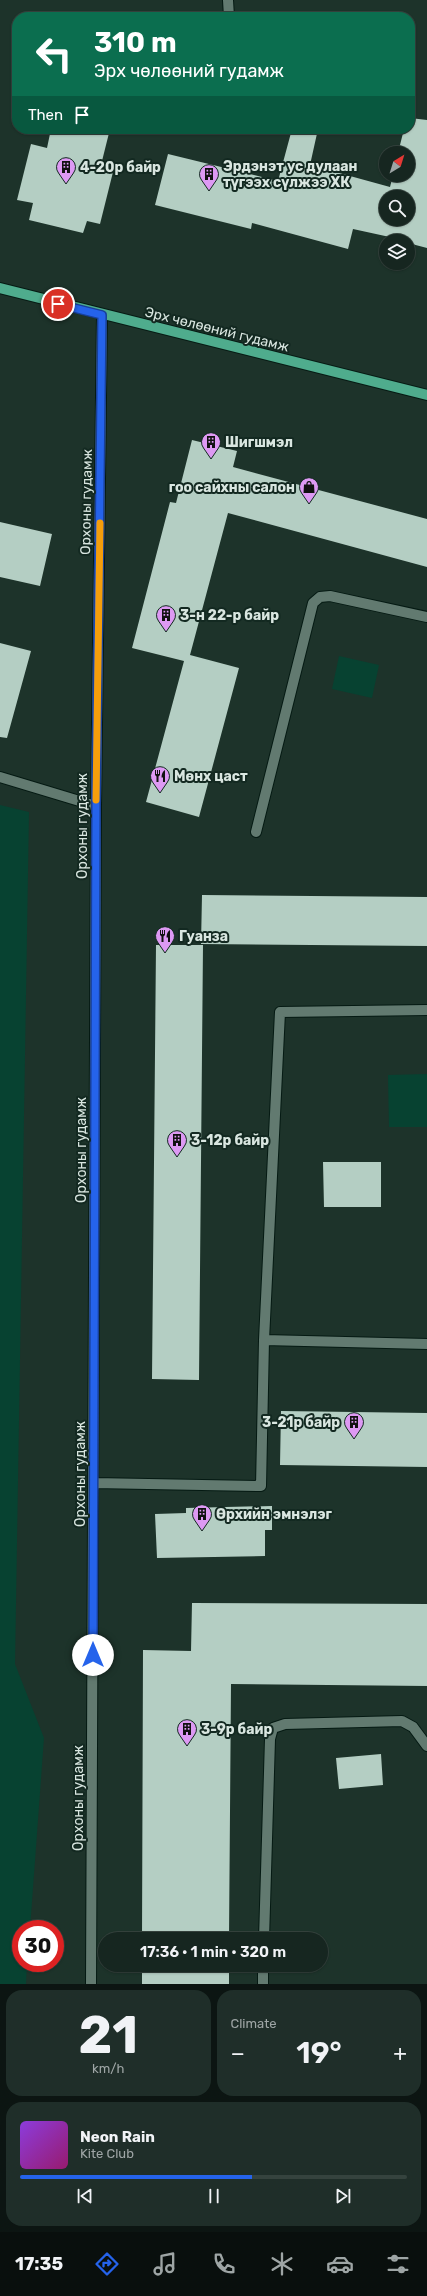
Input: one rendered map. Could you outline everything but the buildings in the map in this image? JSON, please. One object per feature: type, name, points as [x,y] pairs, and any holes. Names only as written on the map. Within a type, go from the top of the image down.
[{"type":"main road","name":"Эрх чөлөөний гудамж","points":[[0,288],[102,315],[427,395]]},
{"type":"street","points":[[228,0],[229,12]]},
{"type":"street","name":"Орхоны гудамж","points":[[91,1984],[96,806],[102,315]]},
{"type":"street","points":[[256,832],[313,603],[320,596],[330,596],[427,617]]},
{"type":"street","points":[[0,777],[96,806]]},
{"type":"street","points":[[94,1483],[261,1486],[264,1340],[280,1012],[427,1010]]},
{"type":"street","points":[[264,1340],[427,1344]]},
{"type":"street","points":[[264,1932],[270,1739],[273,1728],[285,1724],[402,1721],[413,1727],[427,1746]]},
{"type":"street","points":[[263,1972],[263,1984]]},
{"type":"green space","points":[[339,656],[379,665],[372,698],[332,689]]},
{"type":"green space","points":[[0,805],[29,812],[15,1664],[44,1738],[31,1920],[12,1920],[12,1972],[27,1972],[26,1984],[0,1984]]},
{"type":"green space","points":[[427,1074],[427,1127],[389,1127],[388,1075]]},
{"type":"slow traffic","points":[[96,800],[100,523]]},
{"type":"place","name":"4-20р байр","points":[[66,184]]},
{"type":"place","name":"Эрдэнэт ус дулаан түгээх сүлжээ ХК","points":[[209,191]]},
{"type":"place","name":"Шигшмэл","points":[[211,459]]},
{"type":"place","name":"гоо сайхны салон","points":[[309,504]]},
{"type":"place","name":"3-н 22-р байр","points":[[166,632]]},
{"type":"place","name":"Мөнх цаст","points":[[160,793]]},
{"type":"place","name":"Гуанза","points":[[165,953]]},
{"type":"place","name":"3-12р байр","points":[[177,1157]]},
{"type":"place","name":"3-21р байр","points":[[354,1439]]},
{"type":"place","name":"Өрхийн эмнэлэг","points":[[202,1531]]},
{"type":"place","name":"3-9р байр","points":[[187,1746]]},
{"type":"route","points":[[58,304],[102,315],[96,806],[93,1655]]}]
